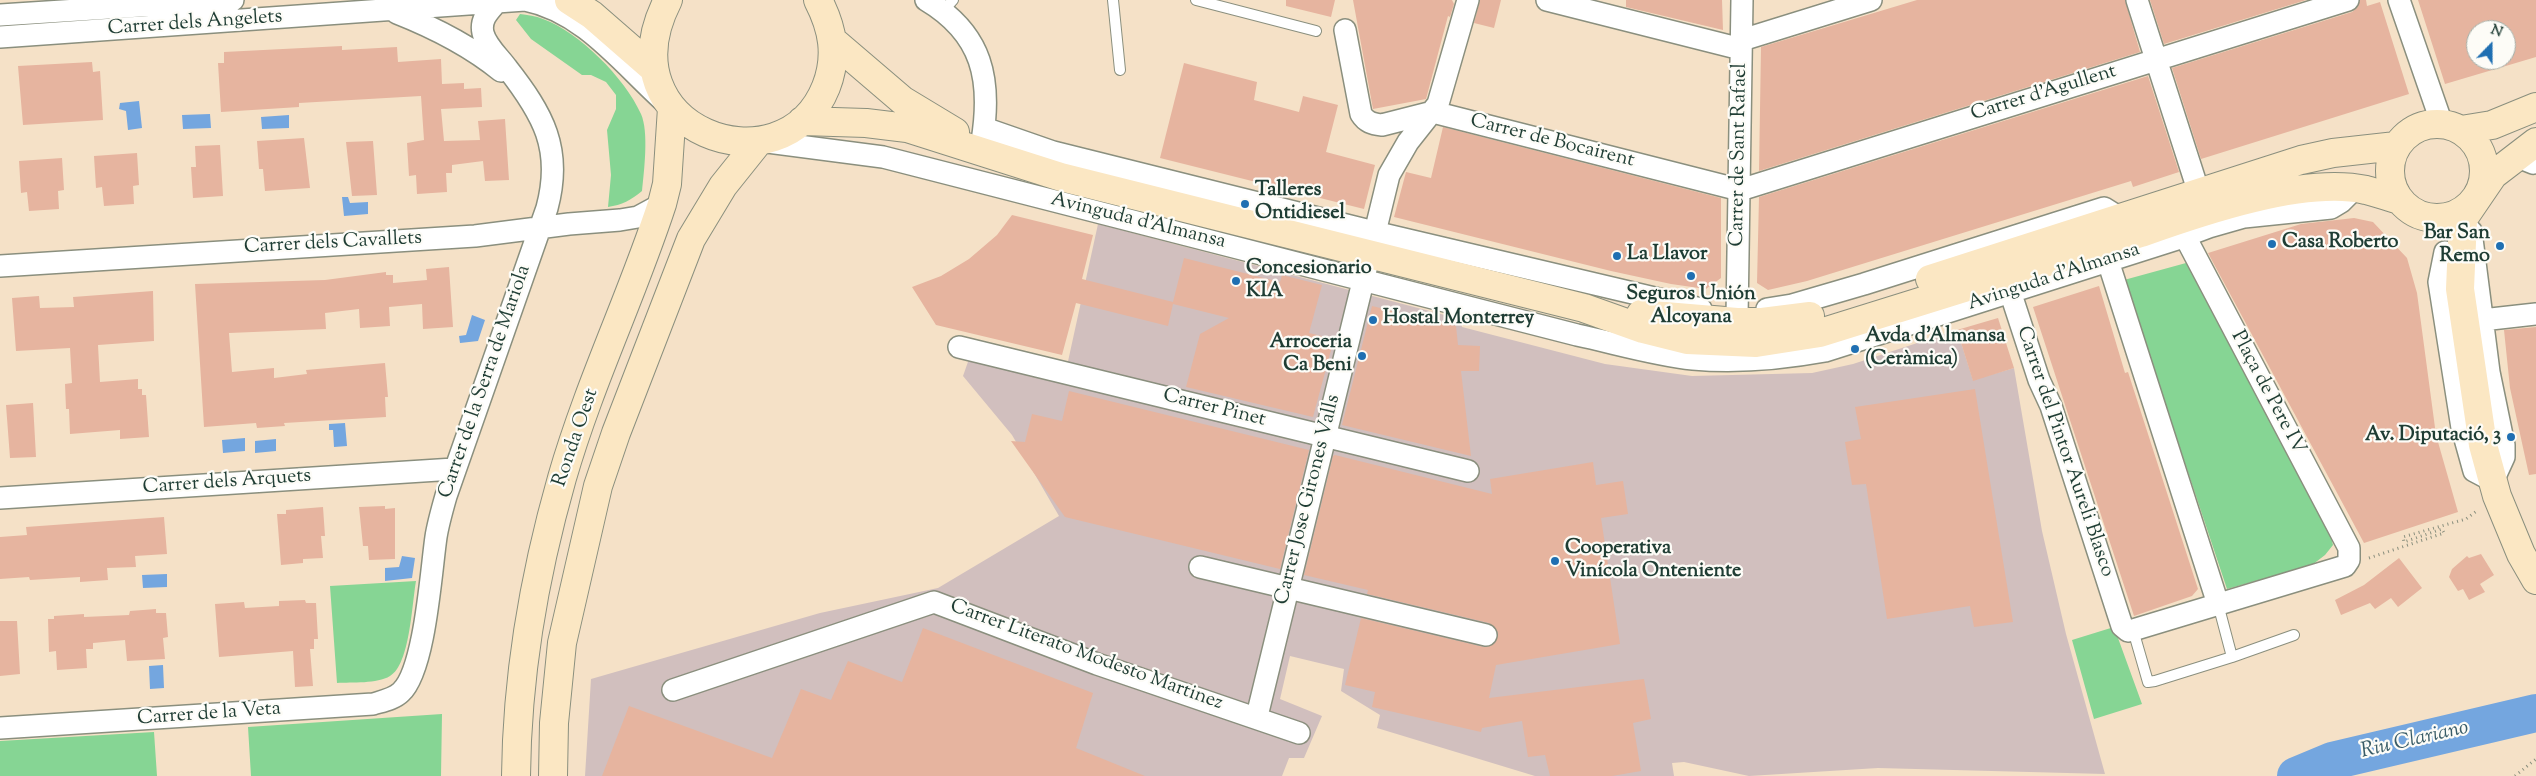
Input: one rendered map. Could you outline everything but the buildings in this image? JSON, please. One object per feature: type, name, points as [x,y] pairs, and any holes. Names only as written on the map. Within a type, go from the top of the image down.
[{"type":"street","name":"Carrer dels Angelets","points":[[0,14],[233,0]]},
{"type":"street","name":"Carrer dels Angelets","points":[[0,37],[354,7],[390,10],[525,0],[542,4],[563,13],[610,49],[672,108]]},
{"type":"street","points":[[569,0],[592,14],[654,69]]},
{"type":"street","points":[[668,0],[657,21],[652,45],[654,69],[661,90],[672,108],[690,125],[711,136],[735,142],[760,140],[782,134],[802,121],[821,98],[832,71],[834,41],[828,19],[818,0]]},
{"type":"street","name":"Carrer Jose Girones Valls","points":[[1257,716],[1389,175],[1396,160],[1433,112],[1440,96],[1468,0]]},
{"type":"street","points":[[1547,0],[1742,44],[1871,0]]},
{"type":"street","name":"Carrer de Sant Rafael","points":[[1737,316],[1742,0]]},
{"type":"street","points":[[2137,0],[2154,59],[2199,193]]},
{"type":"street","name":"Carrer d'Agullent","points":[[1740,190],[2154,59],[2348,0]]},
{"type":"street","points":[[2400,0],[2451,127],[2473,141],[2482,155],[2484,171],[2481,187],[2463,220],[2460,289],[2483,445],[2497,493],[2522,554],[2536,580]]},
{"type":"street","points":[[496,3],[483,22],[484,34],[524,90]]},
{"type":"street","points":[[941,4],[972,42],[982,65],[987,98],[985,143]]},
{"type":"street","name":"Carrer dels Angelets","points":[[390,10],[427,24],[458,40],[524,90]]},
{"type":"street","name":"Carrer de Bocairent","points":[[1346,30],[1361,114],[1365,120],[1382,125],[1433,112],[1740,190]]},
{"type":"street","name":"Avinguda d'Almansa","points":[[834,41],[902,100],[985,143],[1061,177],[1591,310],[1643,329],[1687,340],[1756,342],[1798,346]]},
{"type":"street","name":"Carrer de la Serra de Mariola","points":[[409,681],[419,650],[437,534],[454,469],[550,197],[554,164],[552,149],[542,120],[524,90]]},
{"type":"street","points":[[2530,153],[2492,175],[2473,201],[2453,215],[2428,218],[2408,209],[2392,188],[2389,174],[2390,159],[2396,146],[2404,136],[2416,128],[2428,124],[2451,127],[2492,125],[2536,107]]},
{"type":"street","name":"Ronda Oest","points":[[516,776],[517,719],[524,647],[533,593],[562,477],[584,411],[662,204],[667,184],[672,108]]},
{"type":"street","name":"Avinguda d'Almansa","points":[[802,121],[889,125],[985,143]]},
{"type":"street","name":"Avinguda d'Almansa","points":[[760,140],[883,157],[1368,255],[1656,299],[1762,322],[1816,315],[2301,160],[2333,153],[2396,146]]},
{"type":"street","name":"Ronda Oest","points":[[553,776],[554,723],[562,643],[598,486],[616,433],[691,239],[722,186],[760,140]]},
{"type":"street","name":"Avinguda d'Almansa","points":[[1368,255],[1577,335],[1693,359],[1766,359],[1780,350],[1798,346],[1820,333],[2008,284],[2108,261],[2181,228],[2260,197],[2313,189],[2354,189],[2365,190],[2400,200]]},
{"type":"street","name":"Avinguda d'Almansa","points":[[2008,284],[2181,228],[2209,226],[2258,214],[2331,208],[2341,202],[2354,189]]},
{"type":"street","points":[[2473,201],[2471,234],[2492,390],[2504,445],[2504,457],[2497,493]]},
{"type":"street","name":"Carrer dels Cavallets","points":[[0,266],[475,236],[638,217],[662,204]]},
{"type":"street","points":[[2428,218],[2445,252],[2460,289]]},
{"type":"street","points":[[2008,284],[2011,262],[2089,237],[2113,221]]},
{"type":"street","name":"Plaça de Pere IV","points":[[2181,228],[2349,548],[2348,560],[2345,566]]},
{"type":"street","points":[[2445,252],[2439,282],[2462,428],[2474,471],[2497,493]]},
{"type":"street","points":[[2108,261],[2218,604]]},
{"type":"street","name":"Carrer del Pintor Aureli Blasco","points":[[2008,284],[2039,380],[2051,406],[2128,628]]},
{"type":"street","points":[[1577,335],[1591,310]]},
{"type":"street","name":"Avinguda d'Almansa","points":[[1591,310],[1737,316]]},
{"type":"street","points":[[2482,320],[2536,314]]},
{"type":"street","points":[[1737,316],[1752,334],[1772,333],[1798,346]]},
{"type":"street","name":"Carrer Pinet","points":[[959,347],[1468,471]]},
{"type":"street","name":"Carrer dels Arquets","points":[[0,498],[454,469]]},
{"type":"street","points":[[2128,628],[2218,604],[2345,566]]},
{"type":"street","points":[[1200,567],[1486,635]]},
{"type":"street","name":"Carrer Literato Modesto Martinez","points":[[673,690],[934,602],[1097,664],[1257,716],[1299,733]]},
{"type":"street","name":"Carrer de la Veta","points":[[0,728],[374,704],[394,698],[402,692],[409,681]]},
{"type":"lane","points":[[1113,0],[1120,70]]},
{"type":"lane","points":[[1196,0],[1316,31]]},
{"type":"lane","points":[[2218,604],[2232,657]]},
{"type":"lane","points":[[2128,628],[2148,682],[2232,657],[2294,635]]},
{"type":"path","points":[[2345,566],[2444,533],[2442,529],[2404,542],[2403,537],[2466,519],[2497,493]]},
{"type":"path","points":[[2515,776],[2536,759]]},
{"type":"shaded area","points":[[1098,224],[1460,319],[1462,327],[1605,364],[1692,376],[1812,373],[1853,364],[1957,330],[1973,380],[2014,368],[2042,531],[2066,634],[2105,774],[1878,768],[1749,776],[1684,762],[1672,763],[1674,776],[1535,776],[1377,728],[1380,715],[1341,691],[1344,669],[1290,656],[1280,699],[1322,716],[1304,758],[1289,758],[1282,776],[585,776],[591,679],[820,613],[938,588],[1059,516],[1012,435],[963,376],[975,342],[1067,366]]},
{"type":"green space","points":[[520,14],[534,16],[557,25],[586,45],[600,58],[634,100],[641,114],[645,131],[645,152],[642,191],[630,199],[618,205],[608,207],[611,175],[607,130],[616,109],[616,95],[606,82],[591,75],[582,75],[531,39],[516,20]]},
{"type":"green space","points":[[2186,263],[2330,532],[2333,545],[2325,555],[2312,565],[2227,589],[2124,280]]},
{"type":"green space","points":[[416,581],[409,633],[402,660],[397,670],[385,679],[337,683],[330,586]]},
{"type":"green space","points":[[2114,627],[2142,704],[2094,719],[2072,640]]},
{"type":"green space","points":[[442,714],[441,776],[251,776],[248,727]]},
{"type":"green space","points":[[154,732],[157,776],[0,776],[0,741]]},
{"type":"water","points":[[139,101],[142,128],[128,130],[126,111],[119,109],[120,103]]},
{"type":"water","points":[[210,114],[211,128],[183,129],[182,115]]},
{"type":"water","points":[[289,115],[289,128],[262,129],[261,117]]},
{"type":"water","points":[[342,197],[348,197],[350,203],[368,202],[368,214],[344,216]]},
{"type":"water","points":[[472,315],[485,320],[478,341],[460,343],[459,336],[466,335]]},
{"type":"water","points":[[345,423],[347,446],[334,447],[333,430],[329,430],[329,424]]},
{"type":"water","points":[[245,438],[245,451],[223,453],[222,440]]},
{"type":"water","points":[[276,439],[276,451],[255,453],[255,441]]},
{"type":"water","points":[[402,556],[415,558],[412,578],[385,581],[385,568],[399,567]]},
{"type":"water","points":[[167,574],[167,587],[143,588],[142,575]]},
{"type":"water","points":[[163,665],[164,688],[150,689],[149,666]]},
{"type":"waterway","name":"Riu Clariano","points":[[2296,776],[2332,761],[2536,713]]},
{"type":"place","name":"Talleres Ontidiesel","points":[[1245,204]]},
{"type":"place","name":"Casa Roberto","points":[[2272,244]]},
{"type":"place","name":"Bar San Remo","points":[[2500,246]]},
{"type":"place","name":"La Llavor","points":[[1617,256]]},
{"type":"place","name":"Seguros Unión Alcoyana","points":[[1691,276]]},
{"type":"place","name":"Concesionario KIA","points":[[1236,281]]},
{"type":"place","name":"Hostal Monterrey","points":[[1373,320]]},
{"type":"place","name":"Avda d'Almansa (Ceràmica)","points":[[1855,349]]},
{"type":"place","name":"Arroceria Ca Beni","points":[[1362,356]]},
{"type":"place","name":"Av. Diputació, 3","points":[[2511,437]]},
{"type":"place","name":"Cooperativa Vinícola Onteniente","points":[[1555,561]]}]
